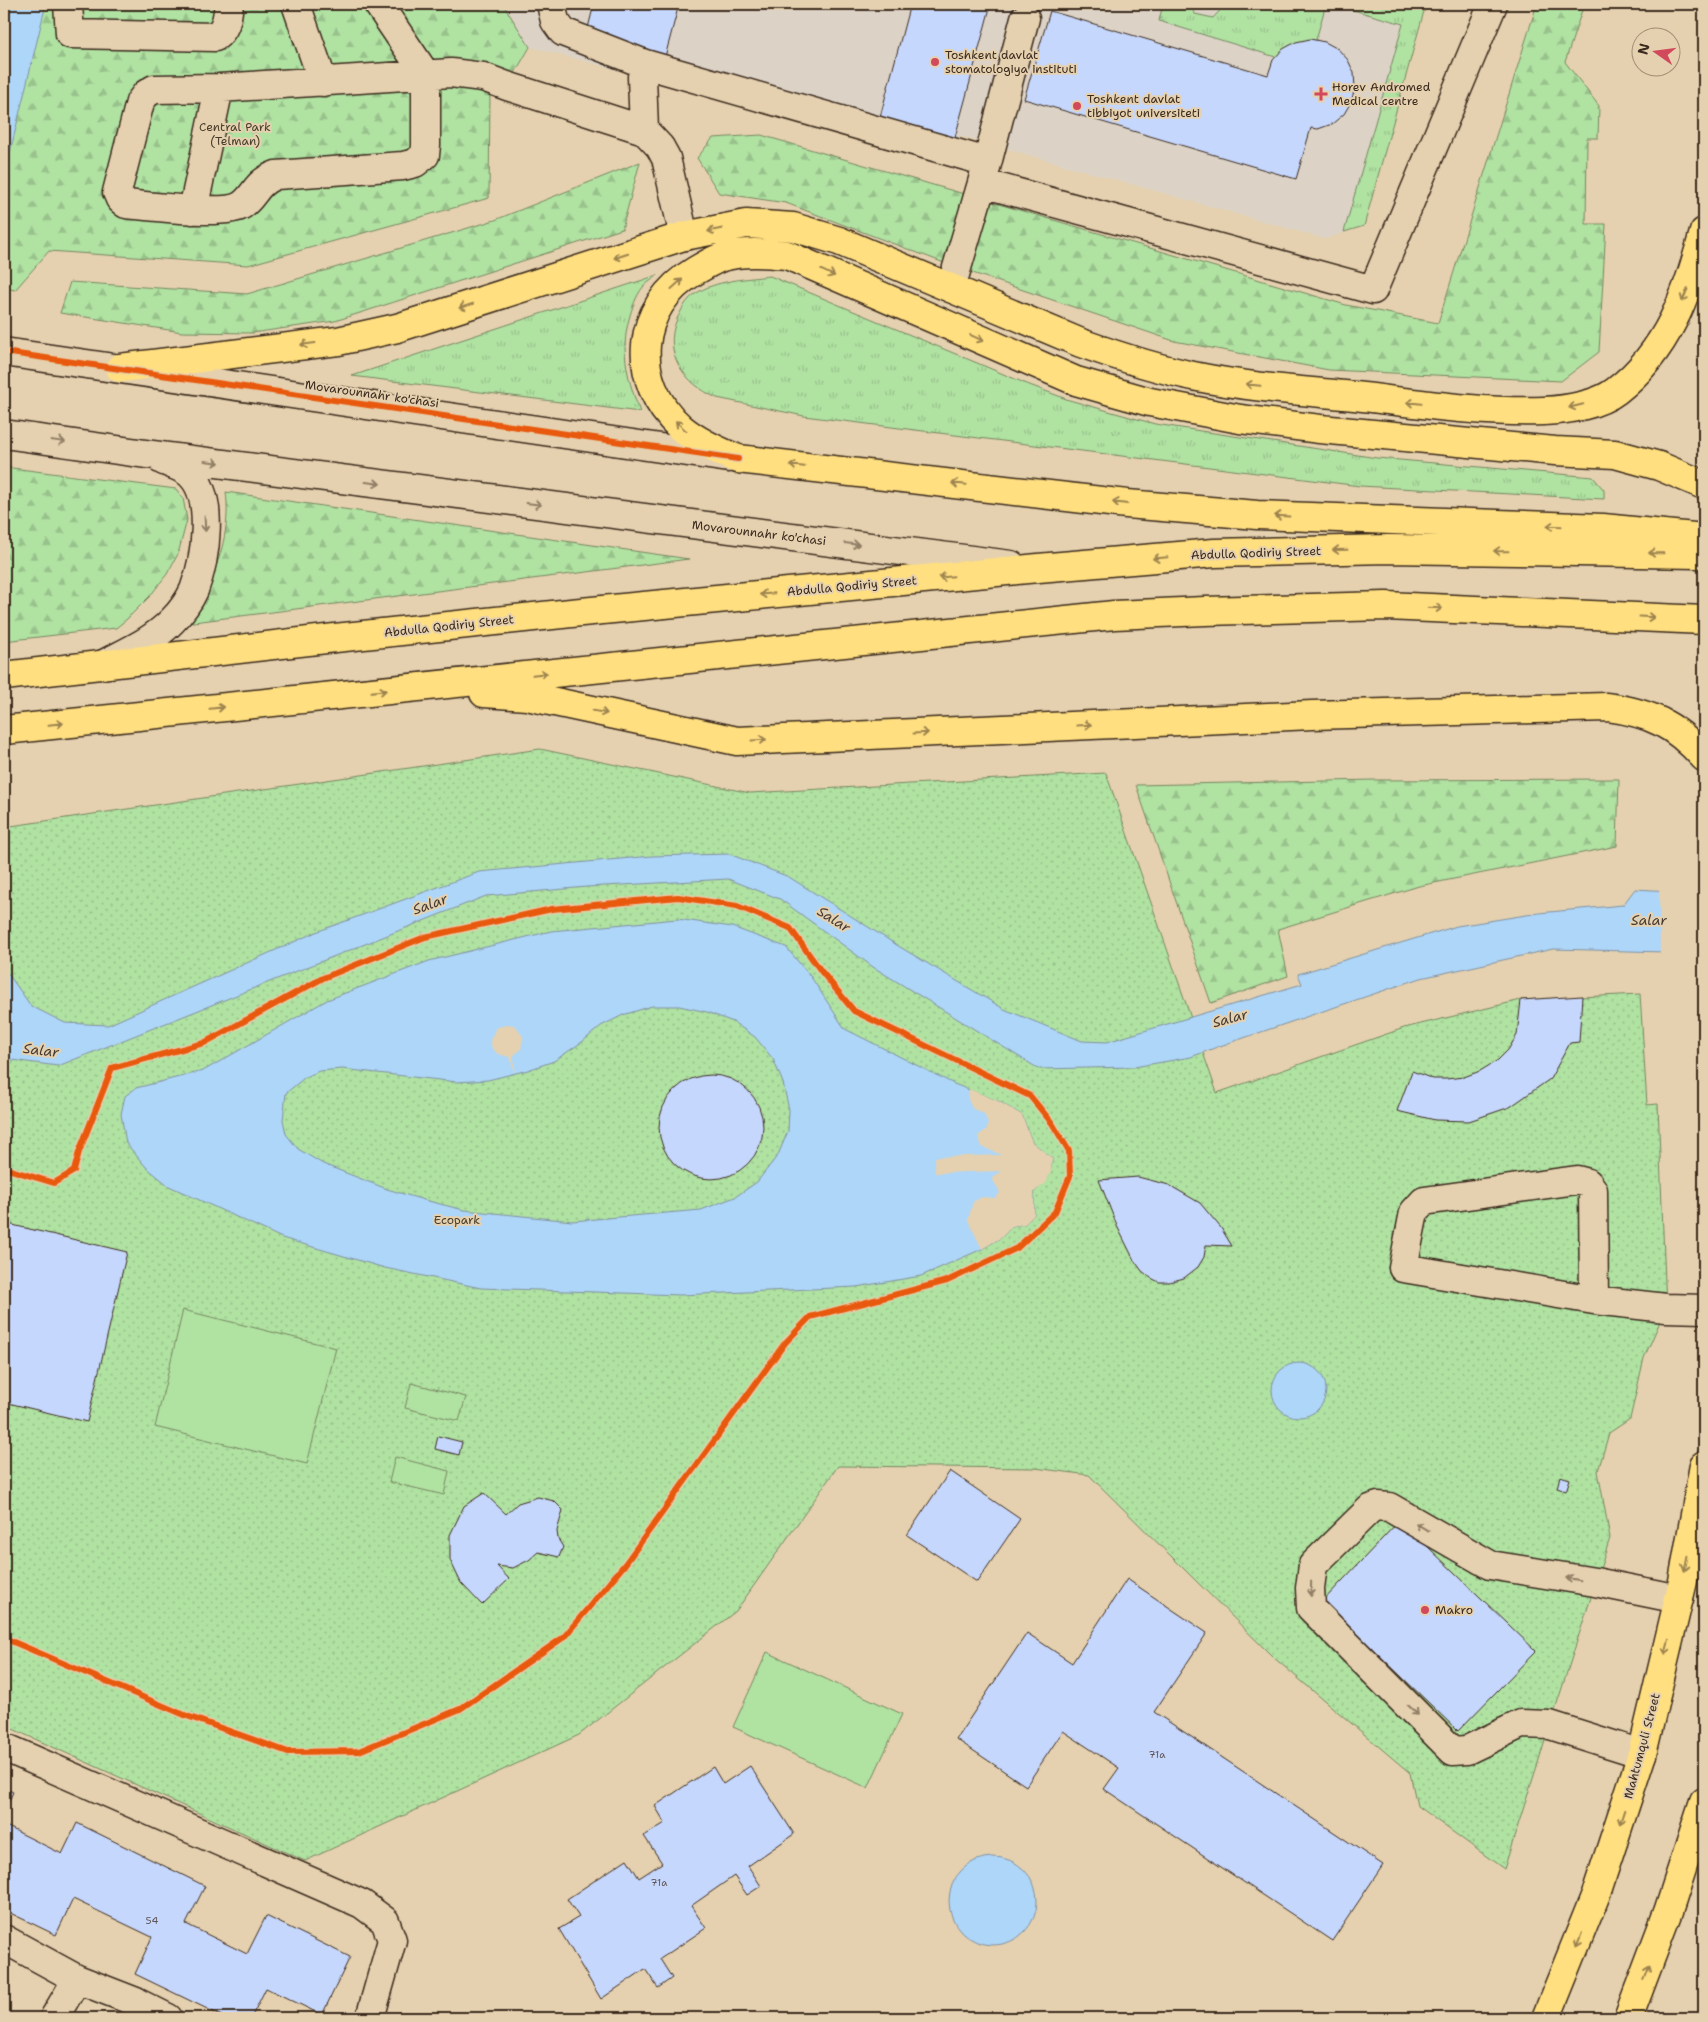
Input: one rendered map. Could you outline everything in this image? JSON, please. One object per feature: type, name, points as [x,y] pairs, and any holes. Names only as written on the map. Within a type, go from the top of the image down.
[{"type":"main road","points":[[120,368],[338,340],[397,328],[684,236],[746,224],[793,227],[839,241],[1119,357],[1199,377],[1243,384],[1476,410],[1544,411],[1579,406],[1615,392],[1645,363],[1672,325],[1692,277],[1704,232]]},
{"type":"main road","points":[[1704,485],[1659,466],[1615,454],[1554,451],[1320,429],[1240,419],[1150,402],[1076,381],[787,255],[764,252],[722,257],[684,277],[666,294],[654,314],[647,335],[645,357],[648,376],[655,394],[667,412],[681,427],[699,441],[738,459],[1127,504],[1247,514],[1383,521],[1603,528],[1704,538]]},
{"type":"main road","name":"Abdulla Qodiriy Street","points":[[4,676],[335,638],[1038,568],[1214,553],[1389,549],[1704,554]]},
{"type":"main road","points":[[5,729],[1124,615],[1386,606],[1704,620]]},
{"type":"main road","points":[[413,687],[527,696],[737,741],[1302,715],[1607,707],[1642,713],[1657,720],[1685,738],[1704,757]]},
{"type":"main road","name":"Mahtumquli Street","points":[[1546,2018],[1596,1894],[1642,1754],[1679,1599],[1704,1465]]},
{"type":"main road","points":[[1628,2018],[1668,1912],[1704,1801]]},
{"type":"street","points":[[68,4],[70,34],[215,37],[221,33],[226,25],[229,4]]},
{"type":"street","points":[[296,4],[323,82]]},
{"type":"street","points":[[378,4],[426,75],[425,155],[415,163],[404,166],[276,175],[265,179],[242,205],[234,208],[193,210],[126,204],[120,199],[117,192],[140,102],[146,94],[154,89],[219,88],[323,82],[426,75],[451,73],[483,77],[644,130],[666,158],[684,236]]},
{"type":"street","points":[[551,4],[556,21],[563,32],[645,64],[985,172],[1373,290],[1493,4]]},
{"type":"street","points":[[951,288],[985,172],[1025,18]]},
{"type":"street","points":[[644,130],[642,76],[645,64]]},
{"type":"street","points":[[193,210],[219,88]]},
{"type":"street","name":"Movarounnahr ko'chasi","points":[[4,352],[738,459]]},
{"type":"street","name":"Movarounnahr ko'chasi","points":[[7,434],[146,454],[1038,568]]},
{"type":"street","points":[[102,666],[153,637],[172,621],[183,608],[193,591],[204,556],[205,519],[203,501],[198,485],[189,473],[146,454]]},
{"type":"street","points":[[1594,1300],[1593,1190],[1588,1183],[1577,1180],[1424,1200],[1414,1212],[1403,1268],[1594,1300],[1666,1308],[1704,1309]]},
{"type":"street","points":[[1642,1754],[1550,1725],[1521,1724],[1467,1750],[1454,1751],[1311,1608],[1310,1588],[1313,1565],[1370,1509],[1378,1506],[1389,1507],[1490,1566],[1595,1582],[1679,1599]]},
{"type":"street","points":[[4,1747],[362,1904],[385,1921],[392,1940],[370,2018]]},
{"type":"street","points":[[4,1939],[76,1979],[136,2002],[168,2018]]},
{"type":"street","points":[[54,2018],[76,1979]]},
{"type":"shaded area","name":"Toshkent davlat tibbiyot universiteti","points":[[503,4],[1426,4],[1364,226],[1325,239],[961,136],[943,155],[530,47]]},
{"type":"green space","name":"Central Park (Telman)","points":[[4,4],[503,4],[530,47],[509,83],[490,93],[489,198],[248,265],[49,251],[15,290],[4,288]]},
{"type":"green space","points":[[1163,4],[1189,4],[1195,14],[1213,18],[1226,4],[1326,4],[1316,40],[1282,59],[1159,21]]},
{"type":"green space","points":[[1332,4],[1426,4],[1364,226],[1344,232],[1403,24]]},
{"type":"green space","points":[[1537,4],[1584,4],[1565,62],[1599,106],[1598,138],[1587,138],[1586,224],[1606,224],[1599,352],[1561,381],[1329,370],[1174,341],[955,267],[786,203],[719,193],[697,158],[713,138],[761,135],[1346,305],[1438,323]]},
{"type":"green space","points":[[640,162],[622,229],[335,321],[252,333],[182,332],[60,313],[70,282],[247,294],[495,220]]},
{"type":"green space","points":[[658,275],[643,287],[638,294],[626,331],[625,355],[629,378],[640,412],[352,376]]},
{"type":"green space","points":[[770,276],[1027,384],[1069,400],[1155,424],[1377,458],[1593,477],[1604,490],[1604,499],[1360,486],[804,416],[717,398],[695,385],[679,366],[672,344],[677,319],[689,299],[703,289],[731,281]]},
{"type":"green space","points":[[4,467],[176,489],[183,498],[187,520],[178,554],[167,574],[150,596],[116,628],[4,641]]},
{"type":"green space","points":[[226,492],[689,559],[178,624],[207,586],[219,559],[226,525]]},
{"type":"green space","name":"Ecopark","points":[[540,749],[750,793],[1106,773],[1217,1093],[1404,1028],[1521,1000],[1640,994],[1647,1105],[1658,1104],[1666,1308],[1644,1358],[1630,1419],[1609,1433],[1598,1471],[1610,1538],[1504,1869],[1417,1806],[1410,1773],[1273,1657],[1089,1475],[1035,1468],[838,1466],[736,1611],[579,1735],[305,1861],[4,1725],[4,827]]},
{"type":"green space","points":[[1619,779],[1617,846],[1419,886],[1278,929],[1288,976],[1211,1003],[1136,785],[1375,780]]},
{"type":"green space","points":[[183,1310],[336,1348],[307,1464],[155,1427]]},
{"type":"green space","points":[[411,1383],[466,1397],[459,1421],[405,1408]]},
{"type":"green space","points":[[395,1457],[449,1471],[444,1495],[389,1482]]},
{"type":"green space","points":[[767,1652],[902,1714],[868,1788],[733,1727]]},
{"type":"water","points":[[11,4],[44,4],[45,8],[4,177],[4,50],[8,34]]},
{"type":"water","name":"Salar","points":[[729,854],[789,877],[900,947],[1004,1009],[1082,1041],[1107,1042],[1302,984],[1298,974],[1457,926],[1539,913],[1623,905],[1635,889],[1704,893],[1704,953],[1553,949],[1421,978],[1191,1057],[1134,1067],[1039,1069],[873,967],[780,899],[728,879],[587,887],[486,896],[58,1066],[4,1059],[4,968],[31,1006],[65,1023],[108,1025],[316,932],[479,872],[652,856]]},
{"type":"water","points":[[677,919],[732,927],[786,947],[811,977],[845,1029],[954,1084],[998,1101],[1022,1115],[1032,1142],[1052,1158],[1048,1178],[1034,1192],[1034,1215],[1025,1224],[1012,1226],[1002,1237],[982,1249],[921,1276],[856,1287],[680,1295],[481,1288],[385,1268],[282,1238],[169,1186],[146,1167],[126,1143],[121,1114],[125,1096],[136,1088],[203,1071],[327,1000],[429,961],[551,931]],"holes":[[[652,1006],[679,1006],[707,1012],[733,1022],[755,1037],[773,1059],[783,1083],[789,1110],[788,1131],[778,1155],[757,1182],[735,1197],[701,1210],[572,1221],[464,1210],[387,1189],[323,1164],[298,1149],[286,1134],[283,1120],[286,1093],[304,1078],[319,1071],[342,1069],[457,1082],[488,1080],[554,1061],[601,1026],[623,1015]]]},
{"type":"water","points":[[1294,1363],[1304,1363],[1314,1367],[1322,1375],[1326,1390],[1322,1405],[1314,1413],[1304,1417],[1294,1417],[1284,1413],[1276,1405],[1272,1395],[1272,1385],[1276,1375],[1284,1367]]},
{"type":"water","points":[[993,1857],[1010,1861],[1024,1870],[1033,1884],[1037,1901],[1033,1918],[1024,1932],[1010,1941],[993,1945],[976,1941],[962,1932],[953,1918],[949,1901],[953,1884],[962,1870],[976,1861]]},
{"type":"pier","points":[[1659,888],[1704,890],[1704,955],[1660,954]]},
{"type":"pier","points":[[508,1024],[516,1026],[523,1037],[521,1049],[513,1056],[515,1073],[510,1057],[498,1054],[492,1048],[490,1040],[496,1028]]},
{"type":"pier","points":[[969,1089],[998,1101],[1022,1115],[1032,1142],[1052,1158],[1051,1172],[1046,1183],[1034,1192],[1034,1215],[1025,1224],[1012,1226],[1002,1237],[982,1249],[968,1220],[973,1202],[982,1197],[995,1198],[1000,1193],[992,1178],[1002,1171],[935,1173],[935,1157],[1002,1155],[982,1147],[978,1136],[987,1129],[988,1123],[984,1114],[972,1108],[968,1099]]},
{"type":"building","points":[[594,4],[679,4],[665,57],[586,36]]},
{"type":"building","name":"Toshkent davlat stomatologiya instituti","points":[[910,4],[991,4],[954,141],[879,121]]},
{"type":"building","points":[[1050,11],[1268,75],[1273,60],[1283,49],[1296,42],[1310,39],[1325,42],[1338,49],[1348,60],[1354,73],[1355,88],[1351,102],[1344,114],[1332,124],[1318,129],[1311,128],[1296,179],[1024,99]]},
{"type":"building","points":[[1582,996],[1579,1042],[1570,1043],[1550,1079],[1510,1107],[1469,1121],[1435,1120],[1397,1111],[1412,1071],[1433,1079],[1464,1077],[1480,1071],[1498,1060],[1508,1050],[1517,1035],[1521,1000]]},
{"type":"building","points":[[711,1075],[731,1079],[748,1090],[759,1107],[763,1127],[759,1147],[748,1164],[731,1175],[711,1179],[691,1175],[674,1164],[663,1147],[659,1127],[663,1107],[674,1090],[691,1079]]},
{"type":"building","points":[[1138,1177],[1169,1185],[1200,1203],[1221,1228],[1232,1246],[1206,1245],[1204,1257],[1198,1267],[1184,1278],[1169,1282],[1159,1282],[1151,1278],[1142,1271],[1134,1260],[1117,1226],[1099,1180]]},
{"type":"building","points":[[4,1223],[127,1252],[87,1422],[4,1402]]},
{"type":"building","points":[[438,1436],[462,1442],[459,1455],[435,1449]]},
{"type":"building","points":[[950,1471],[1020,1519],[977,1582],[907,1535]]},
{"type":"building","points":[[1560,1476],[1570,1479],[1566,1491],[1557,1488]]},
{"type":"building","points":[[484,1493],[506,1514],[518,1503],[538,1497],[554,1501],[563,1510],[557,1531],[558,1539],[563,1547],[559,1557],[538,1552],[529,1560],[513,1568],[497,1566],[509,1579],[482,1605],[461,1583],[450,1560],[450,1535],[464,1506]]},
{"type":"building","points":[[1400,1520],[1536,1651],[1458,1731],[1323,1601]]},
{"type":"building","points":[[1127,1579],[1207,1633],[1154,1712],[1383,1865],[1332,1941],[1104,1789],[1119,1768],[1063,1731],[1026,1786],[956,1739],[1027,1633],[1072,1663]]},
{"type":"building","points":[[750,1766],[794,1834],[748,1866],[761,1886],[747,1895],[734,1876],[691,1906],[706,1928],[660,1959],[672,1978],[658,1988],[645,1969],[601,1999],[559,1929],[579,1917],[567,1899],[627,1859],[639,1878],[662,1863],[644,1836],[665,1823],[655,1806],[713,1767],[723,1784]]},
{"type":"building","points":[[4,1788],[13,1792],[4,1812]]},
{"type":"building","points":[[77,1823],[205,1886],[186,1924],[247,1954],[266,1916],[350,1957],[322,2015],[266,1988],[251,2018],[226,2018],[135,1974],[152,1937],[73,1899],[56,1935],[4,1910],[4,1825],[62,1854]]},
{"type":"cycle path","points":[[4,352],[738,459]]},
{"type":"cycle path","points":[[4,1168],[54,1183],[74,1171],[79,1152],[112,1068],[204,1043],[323,978],[425,937],[552,909],[678,897],[737,906],[790,928],[821,971],[854,1011],[1030,1096],[1052,1123],[1069,1151],[1070,1176],[1055,1212],[1017,1248],[947,1281],[810,1317],[785,1343],[625,1564],[564,1637],[460,1709],[359,1751],[288,1752],[187,1716],[4,1638]]},
{"type":"place","name":"Toshkent davlat stomatologiya instituti","points":[[935,62]]},
{"type":"place","name":"Horev Andromed Medical centre","points":[[1321,94]]},
{"type":"place","name":"Toshkent davlat tibbiyot universiteti","points":[[1077,106]]},
{"type":"place","name":"Makro","points":[[1425,1610]]}]
